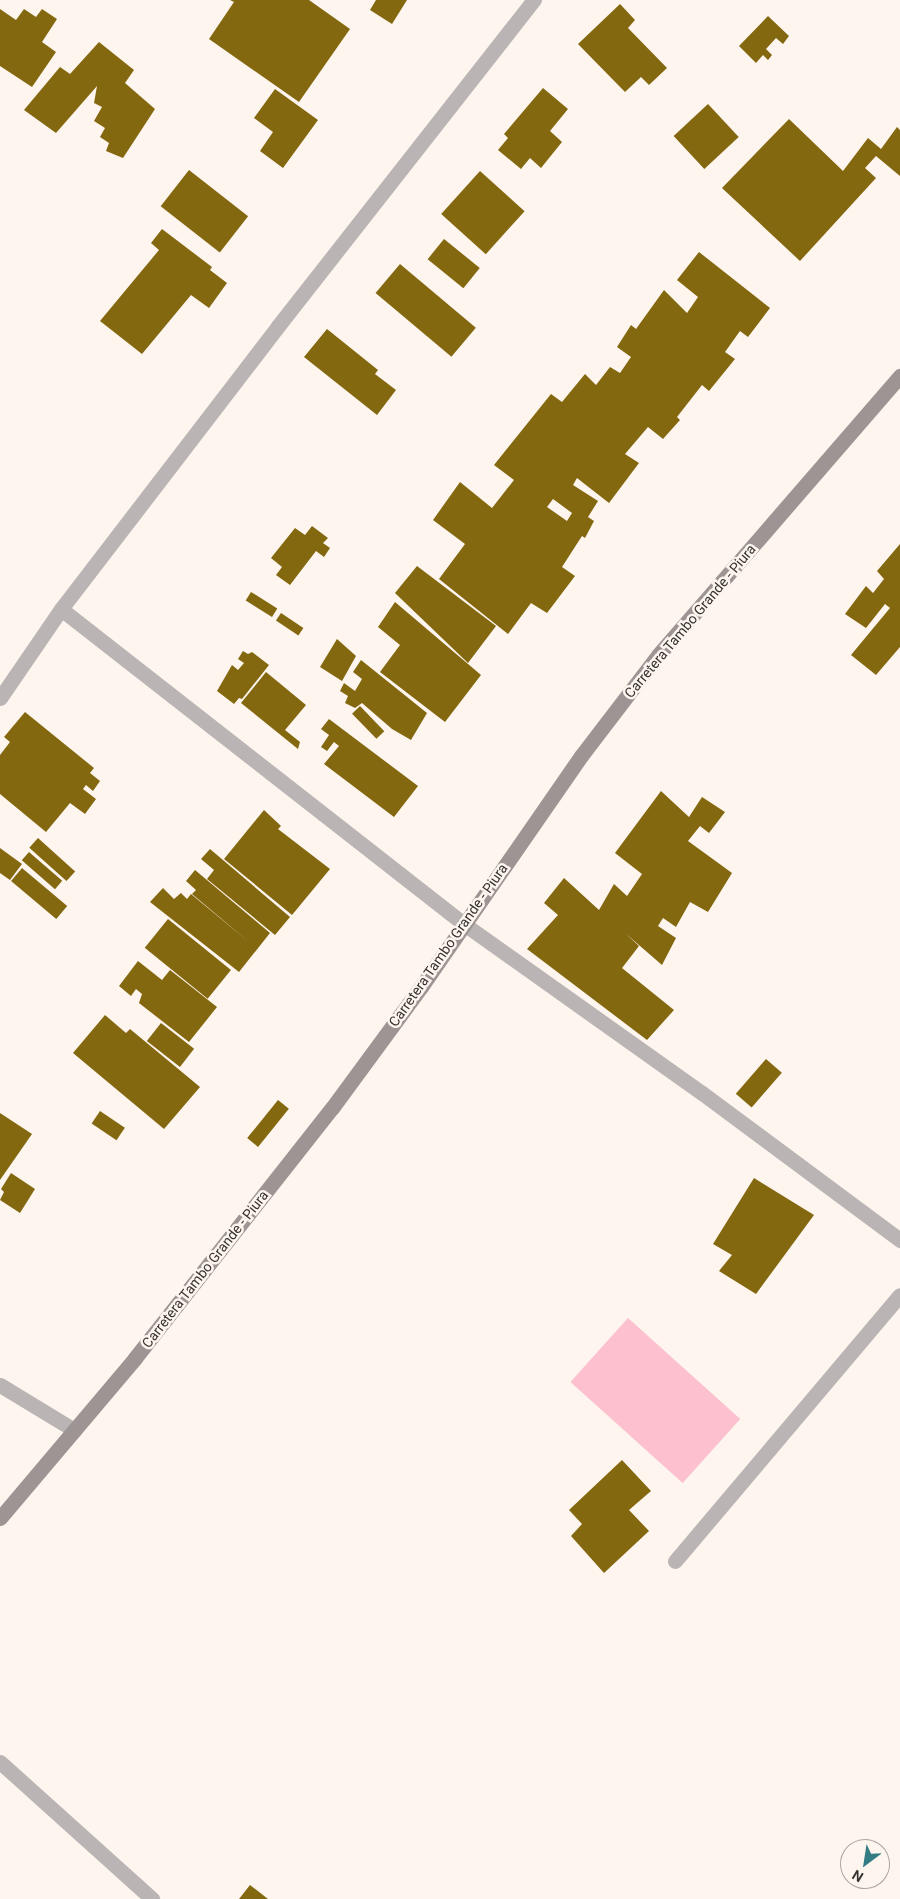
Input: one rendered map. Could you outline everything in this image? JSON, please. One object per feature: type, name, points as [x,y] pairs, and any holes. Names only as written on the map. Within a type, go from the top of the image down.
[{"type":"main road","name":"Carretera Tambo Grande - Piura","points":[[0,1518],[74,1430],[332,1108],[464,924],[581,756],[659,654],[900,376]]},
{"type":"street","points":[[0,698],[61,610],[278,326],[534,0]]},
{"type":"street","points":[[61,610],[464,924],[702,1093],[900,1240]]},
{"type":"street","points":[[676,1561],[900,1295]]},
{"type":"street","points":[[0,1385],[74,1430]]},
{"type":"street","points":[[0,1762],[152,1899]]},
{"type":"shaded area","points":[[628,1318],[740,1419],[683,1483],[570,1382]]},
{"type":"building","points":[[230,0],[309,0],[350,29],[299,102],[209,39],[234,2]]},
{"type":"building","points":[[376,0],[407,0],[392,24],[370,10]]},
{"type":"building","points":[[620,4],[635,20],[628,28],[667,68],[649,85],[641,77],[625,92],[578,44]]},
{"type":"building","points":[[0,9],[16,20],[24,9],[36,17],[42,9],[57,19],[42,42],[56,52],[32,87],[0,66]]},
{"type":"building","points":[[768,16],[789,36],[783,44],[776,38],[766,49],[772,55],[768,60],[763,55],[756,63],[739,46]]},
{"type":"building","points":[[99,42],[134,70],[125,83],[155,109],[123,158],[106,151],[109,143],[100,137],[105,128],[94,121],[102,107],[94,103],[97,86],[56,133],[24,110],[60,67],[70,74]]},
{"type":"building","points":[[543,88],[568,109],[550,131],[562,142],[541,168],[530,158],[521,169],[498,150],[508,138],[504,134]]},
{"type":"building","points":[[275,89],[318,120],[283,168],[260,151],[273,132],[254,118]]},
{"type":"building","points":[[708,104],[739,137],[704,169],[674,136]]},
{"type":"building","points":[[789,119],[843,171],[868,138],[881,149],[897,127],[900,130],[900,176],[876,156],[865,168],[876,178],[800,261],[722,188]]},
{"type":"building","points":[[189,170],[248,216],[220,252],[161,206]]},
{"type":"building","points":[[480,171],[525,211],[486,254],[441,214]]},
{"type":"building","points":[[162,229],[212,267],[210,270],[227,283],[209,308],[191,295],[142,354],[100,321],[159,250],[151,243]]},
{"type":"building","points":[[444,239],[480,268],[463,288],[428,259]]},
{"type":"building","points":[[699,252],[770,308],[748,337],[740,331],[725,352],[735,359],[709,391],[702,385],[677,417],[680,420],[663,439],[648,427],[625,454],[639,463],[609,503],[577,478],[573,485],[598,501],[588,517],[594,521],[585,538],[582,536],[562,567],[575,576],[547,613],[531,603],[508,634],[439,579],[465,544],[433,520],[460,482],[492,508],[514,480],[494,465],[551,394],[562,402],[585,374],[596,385],[610,367],[620,373],[631,357],[617,347],[631,325],[636,329],[664,290],[687,313],[698,297],[677,280]],"holes":[[[553,499],[572,513],[567,521],[547,507]]]},
{"type":"building","points":[[400,264],[476,328],[451,357],[376,293]]},
{"type":"building","points":[[327,329],[378,370],[375,374],[396,390],[377,415],[304,357]]},
{"type":"building","points":[[312,526],[328,538],[323,543],[330,548],[324,557],[316,551],[290,585],[276,575],[282,567],[271,558],[295,528],[305,535]]},
{"type":"building","points":[[900,544],[900,647],[876,675],[851,655],[890,608],[885,604],[866,628],[845,614],[866,586],[873,593],[884,579],[877,571]]},
{"type":"building","points":[[417,566],[496,626],[468,663],[395,593]]},
{"type":"building","points":[[251,592],[277,608],[272,617],[246,600]]},
{"type":"building","points":[[395,602],[481,675],[445,722],[380,672],[400,645],[378,627]]},
{"type":"building","points":[[281,613],[303,628],[298,636],[276,620]]},
{"type":"building","points":[[337,639],[356,656],[342,681],[320,667]]},
{"type":"building","points":[[243,651],[248,654],[252,652],[269,665],[242,699],[239,698],[234,704],[217,691],[232,665],[238,670],[244,663],[238,659]]},
{"type":"building","points":[[361,660],[427,713],[411,740],[392,729],[362,703],[355,708],[345,703],[348,696],[340,691],[344,683],[355,691],[362,679],[353,672]]},
{"type":"building","points":[[266,672],[306,705],[285,730],[300,742],[298,749],[241,703]]},
{"type":"building","points":[[360,706],[384,731],[376,739],[352,714]]},
{"type":"building","points":[[25,712],[94,768],[90,773],[100,781],[93,791],[86,785],[83,789],[96,799],[85,814],[70,803],[46,832],[0,794],[0,755],[10,742],[4,737]]},
{"type":"building","points":[[329,719],[418,786],[394,817],[324,764],[339,746],[334,742],[327,751],[321,747],[329,735],[321,729]]},
{"type":"building","points":[[661,791],[689,817],[702,797],[725,812],[709,833],[700,826],[688,841],[732,873],[708,912],[690,902],[676,927],[663,918],[658,926],[676,938],[662,965],[625,933],[639,946],[622,968],[674,1010],[647,1040],[527,949],[558,915],[544,903],[564,878],[599,910],[614,884],[627,896],[642,874],[615,853]]},
{"type":"building","points":[[264,810],[281,826],[278,829],[330,869],[292,915],[224,859]]},
{"type":"building","points":[[38,838],[75,871],[66,881],[29,848]]},
{"type":"building","points":[[0,848],[22,864],[10,880],[0,873]]},
{"type":"building","points":[[210,849],[290,917],[275,935],[207,879],[214,870],[201,859]]},
{"type":"building","points":[[29,852],[62,881],[55,889],[22,860]]},
{"type":"building","points":[[22,868],[67,906],[56,919],[11,881]]},
{"type":"building","points":[[195,870],[270,933],[239,972],[150,902],[163,888],[174,899],[181,893],[187,899],[191,894],[249,942],[192,894],[196,890],[186,881]]},
{"type":"building","points":[[168,919],[231,970],[208,999],[145,948]]},
{"type":"building","points":[[138,961],[162,980],[170,970],[217,1007],[189,1042],[139,1003],[142,994],[136,989],[131,996],[119,986]]},
{"type":"building","points":[[105,1015],[126,1033],[130,1029],[200,1087],[164,1129],[73,1053]]},
{"type":"building","points":[[161,1023],[194,1049],[180,1067],[147,1041]]},
{"type":"building","points":[[766,1059],[782,1073],[752,1107],[736,1094]]},
{"type":"building","points":[[278,1100],[289,1109],[258,1147],[247,1138]]},
{"type":"building","points":[[100,1111],[125,1128],[116,1140],[92,1123]]},
{"type":"building","points":[[0,1113],[32,1134],[0,1180]]},
{"type":"building","points":[[11,1173],[35,1189],[20,1213],[0,1200],[4,1192],[1,1189]]},
{"type":"building","points":[[754,1178],[814,1215],[756,1294],[719,1271],[732,1255],[713,1244]]},
{"type":"building","points":[[622,1460],[651,1491],[629,1510],[649,1531],[604,1573],[571,1536],[582,1524],[569,1510]]},
{"type":"building","points":[[250,1885],[268,1899],[239,1899]]}]
